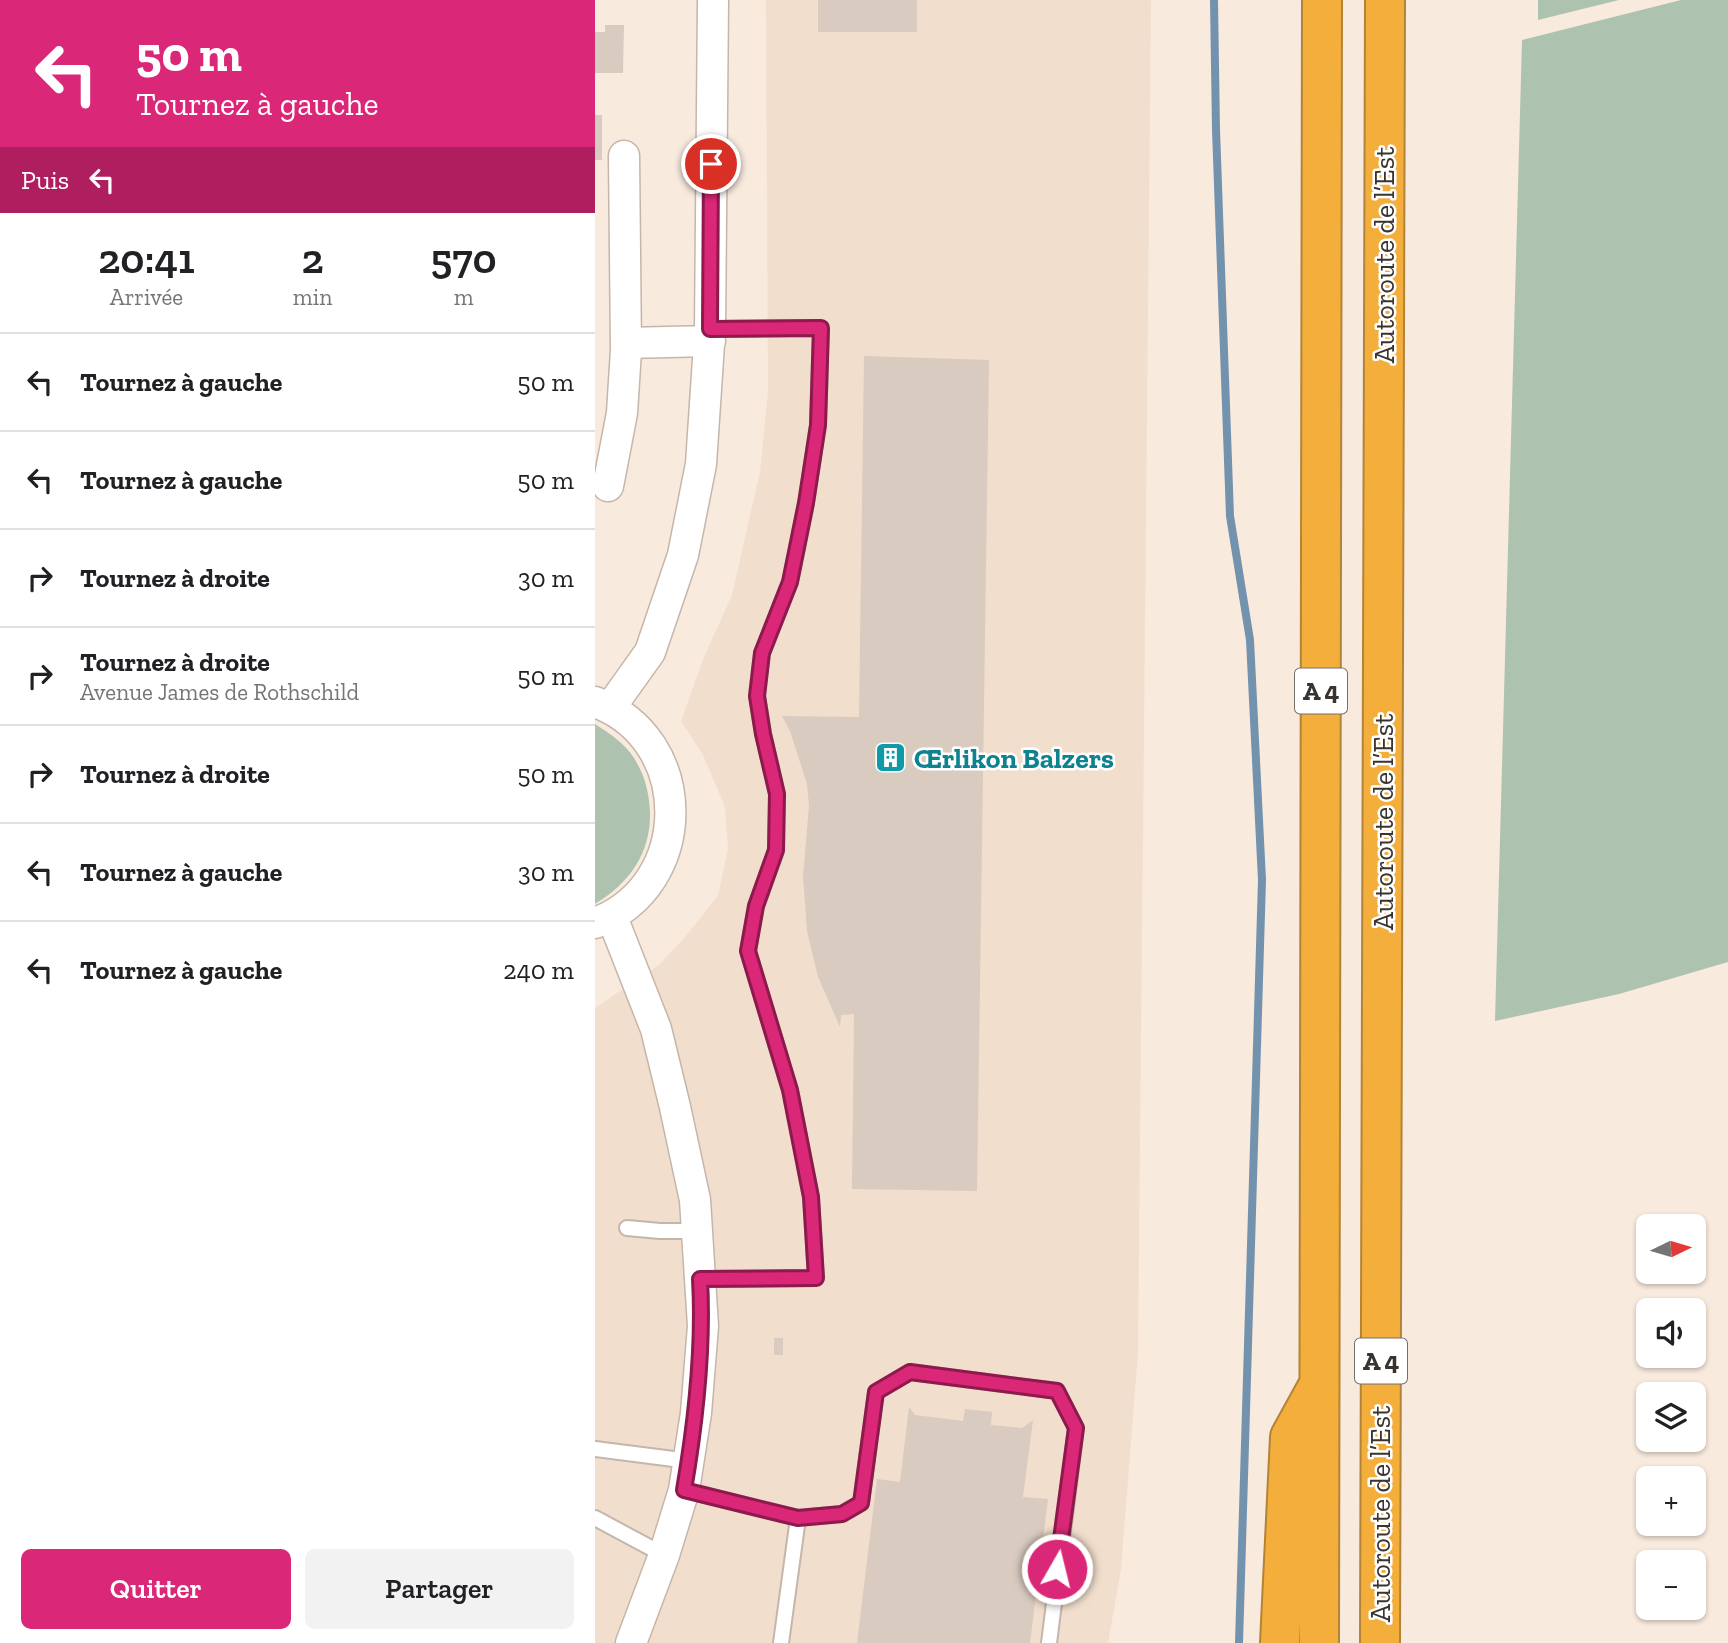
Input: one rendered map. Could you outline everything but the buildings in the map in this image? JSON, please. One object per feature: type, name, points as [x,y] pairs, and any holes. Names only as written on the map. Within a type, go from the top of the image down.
[{"type":"highway","name":"A 4","points":[[1319,1643],[1322,0]]},
{"type":"highway","name":"Autoroute de l’Est","points":[[1380,1643],[1385,0]]},
{"type":"highway","points":[[1280,1643],[1290,1437],[1319,1383]]},
{"type":"street","points":[[631,1643],[664,1555],[686,1476],[697,1413],[703,1326],[695,1200],[656,1029],[604,920],[641,894],[661,864],[671,830],[670,793],[659,759],[638,730],[602,705],[650,652],[683,555],[701,464],[710,335],[712,0]]},
{"type":"street","points":[[608,486],[622,413],[627,343],[624,156]]},
{"type":"street","points":[[627,343],[710,335]]},
{"type":"lane","points":[[700,1279],[816,1278],[811,1197],[790,1090],[748,951],[756,906],[776,850],[777,794],[757,696],[762,653],[790,582],[806,503],[818,425],[821,328],[710,335]]},
{"type":"lane","points":[[627,1228],[697,1231]]},
{"type":"lane","points":[[595,1449],[686,1476],[798,1518],[842,1514],[861,1503],[876,1392],[910,1372],[1057,1391],[1076,1428],[1049,1643]]},
{"type":"lane","points":[[595,1518],[664,1555]]},
{"type":"lane","points":[[781,1643],[798,1518]]},
{"type":"shaded area","points":[[766,0],[1151,0],[1138,1353],[1121,1569],[1108,1643],[595,1643],[595,1008],[659,965],[685,937],[718,896],[728,848],[725,807],[703,755],[681,721],[704,657],[732,595],[760,472],[768,391]]},
{"type":"green space","points":[[1538,0],[1619,0],[1538,20]]},
{"type":"green space","points":[[1681,0],[1728,0],[1728,962],[1619,994],[1495,1021],[1522,40]]},
{"type":"green space","points":[[595,724],[618,740],[636,762],[646,785],[650,821],[642,854],[634,868],[611,893],[595,904]]},
{"type":"waterway","points":[[1214,0],[1230,516],[1250,640],[1262,880],[1239,1643]]},
{"type":"place","name":"Œrlikon Balzers","points":[[891,758]]},
{"type":"route","points":[[711,164],[710,329],[821,328],[818,425],[806,503],[790,582],[762,653],[757,696],[777,794],[776,850],[756,906],[748,951],[790,1090],[811,1197],[816,1278],[700,1279],[703,1326],[697,1413],[684,1490],[798,1518],[842,1514],[861,1503],[876,1392],[910,1372],[1057,1391],[1076,1428],[1057,1569]]}]
